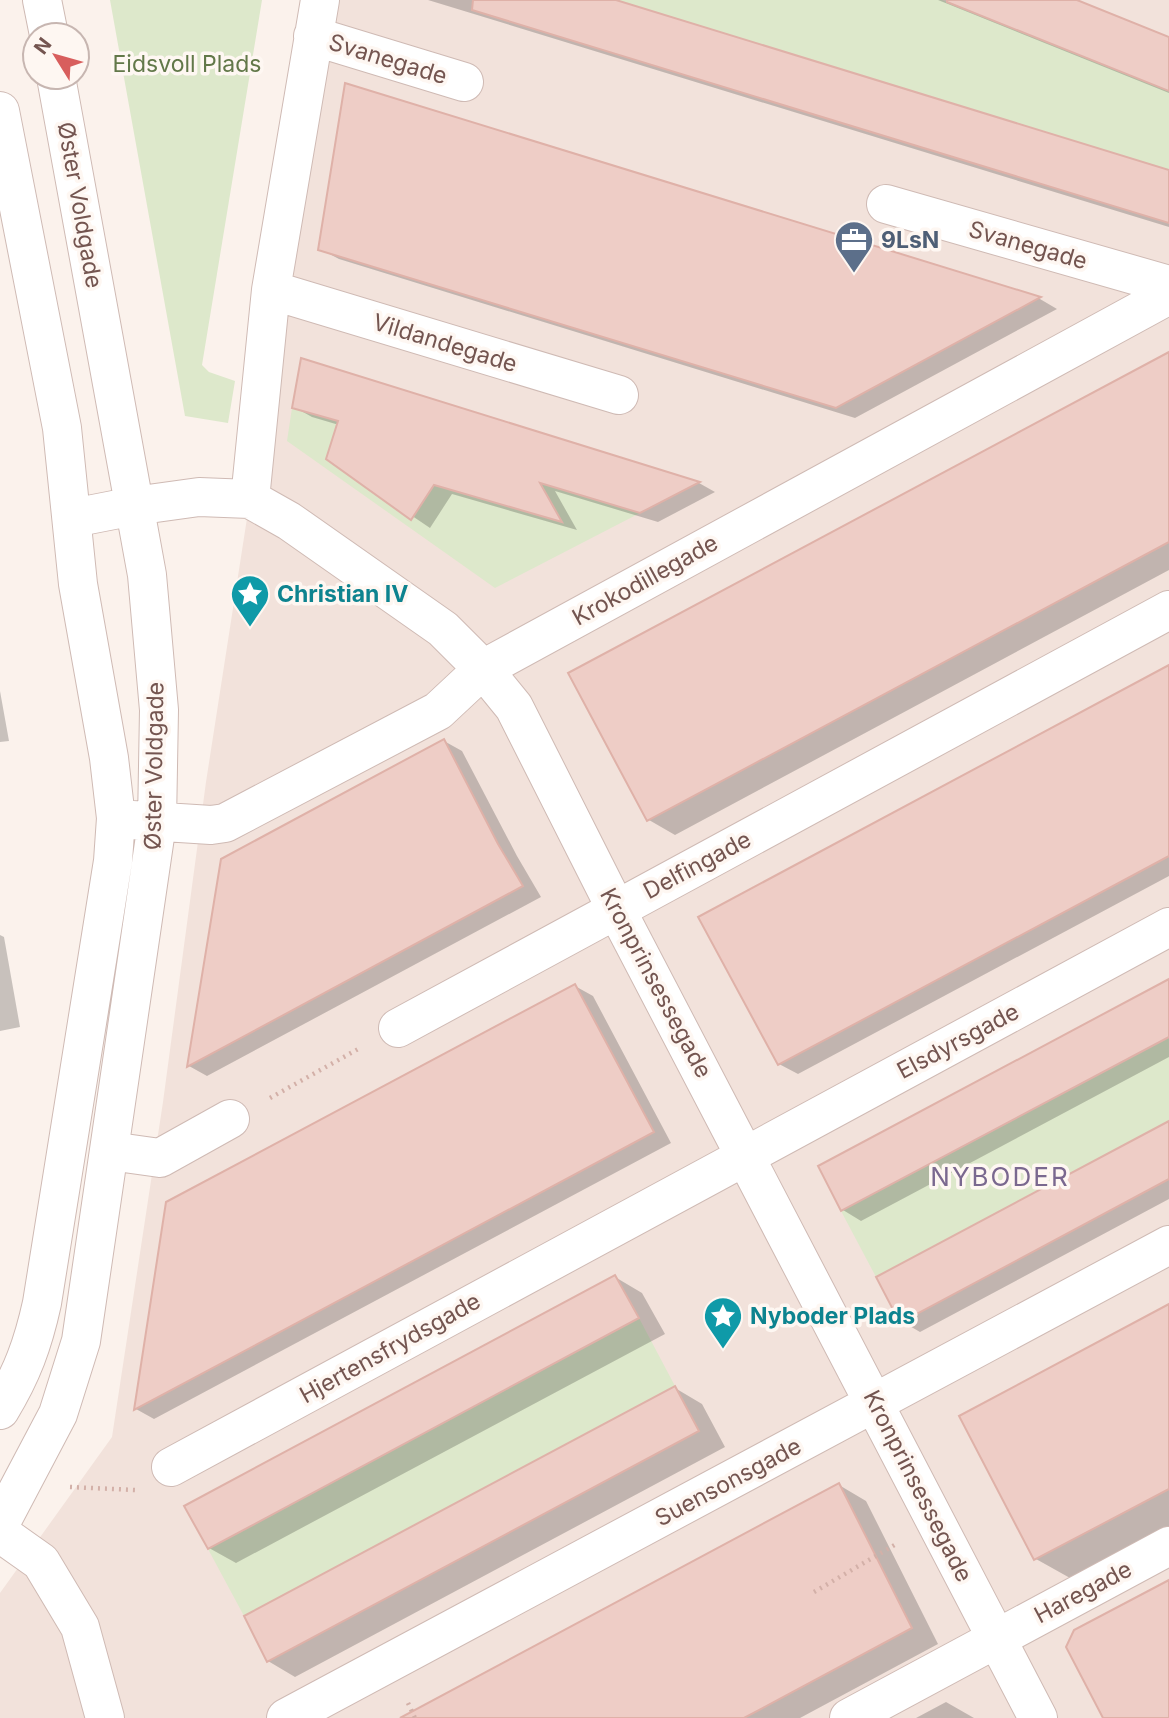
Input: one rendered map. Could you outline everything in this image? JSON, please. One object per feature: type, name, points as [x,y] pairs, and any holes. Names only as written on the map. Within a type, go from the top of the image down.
[{"type":"street","points":[[43,0],[47,21]]},
{"type":"street","points":[[250,499],[271,290],[316,18]]},
{"type":"street","name":"Svanegade","points":[[316,18],[464,82]]},
{"type":"street","name":"Øster Voldgade","points":[[0,1524],[58,1414],[81,1340],[157,823],[159,710],[147,575],[60,91]]},
{"type":"street","name":"Øster Voldgade","points":[[0,111],[60,415],[78,584],[109,758],[116,818],[113,861],[42,1303],[34,1342],[18,1381],[0,1410]]},
{"type":"street","name":"Svanegade","points":[[886,204],[1169,285]]},
{"type":"street","name":"Vildandegade","points":[[271,290],[619,395]]},
{"type":"street","name":"Krokodillegade","points":[[116,818],[211,825],[225,822],[438,711],[483,669],[1169,295]]},
{"type":"street","name":"Kronprinsessegade","points":[[73,518],[199,497],[250,499],[289,521],[443,629],[483,669],[514,707],[1038,1718]]},
{"type":"street","name":"Delfingade","points":[[398,1028],[1169,611]]},
{"type":"street","name":"Elsdyrsgade","points":[[746,1155],[1169,927]]},
{"type":"street","points":[[110,1151],[160,1158],[230,1119]]},
{"type":"street","name":"Hjertensfrydsgade","points":[[171,1467],[746,1155]]},
{"type":"street","name":"Suensonsgade","points":[[286,1718],[1169,1245]]},
{"type":"street","points":[[0,1533],[41,1562],[80,1627],[105,1718]]},
{"type":"street","name":"Haregade","points":[[849,1718],[1169,1546]]},
{"type":"path","points":[[230,1119],[398,1028]]},
{"type":"path","points":[[22,1485],[134,1490],[171,1467]]},
{"type":"path","points":[[814,1592],[876,1555]]},
{"type":"shaded area","points":[[320,0],[1169,0],[1169,1718],[0,1718],[0,1593],[112,1437],[163,1102],[206,782],[250,499]]},
{"type":"green space","name":"Eidsvoll Plads","points":[[110,0],[262,0],[202,365],[209,372],[235,381],[228,423],[185,416]]},
{"type":"green space","points":[[616,0],[942,0],[1169,91],[1169,170]]},
{"type":"green space","points":[[292,408],[640,513],[495,588],[287,441]]},
{"type":"green space","points":[[1169,1037],[1169,1121],[876,1277],[841,1211]]},
{"type":"green space","points":[[639,1318],[675,1386],[244,1616],[208,1549]]},
{"type":"building","points":[[473,0],[616,0],[1169,170],[1169,223],[472,10]]},
{"type":"building","points":[[1077,0],[1169,37],[1169,91],[947,2]]},
{"type":"building","points":[[345,83],[1041,297],[836,408],[318,250]]},
{"type":"building","points":[[1169,352],[1169,542],[647,821],[568,673]]},
{"type":"building","points":[[301,358],[700,482],[640,513],[540,483],[562,522],[434,485],[411,520],[326,459],[338,421],[292,408]]},
{"type":"building","points":[[1169,665],[1169,856],[778,1065],[698,917]]},
{"type":"building","points":[[444,739],[498,844],[523,886],[187,1067],[221,859]]},
{"type":"building","points":[[1169,979],[1169,1037],[841,1211],[818,1166]]},
{"type":"building","points":[[575,984],[654,1132],[134,1410],[166,1202]]},
{"type":"building","points":[[1169,1121],[1169,1179],[900,1323],[876,1277]]},
{"type":"building","points":[[615,1275],[639,1318],[208,1549],[184,1506]]},
{"type":"building","points":[[1169,1304],[1169,1489],[1034,1560],[959,1416]]},
{"type":"building","points":[[675,1386],[699,1431],[267,1662],[244,1616]]},
{"type":"building","points":[[839,1483],[912,1628],[744,1718],[400,1718]]},
{"type":"building","points":[[1169,1580],[1169,1718],[1103,1718],[1066,1647],[1074,1630]]},
{"type":"place","name":"9LsN","points":[[854,274]]},
{"type":"place","name":"Christian IV","points":[[250,628]]},
{"type":"place","name":"Nyboder Plads","points":[[723,1350]]},
{"type":"district","name":"NYBODER","points":[[1000,1177]]}]
